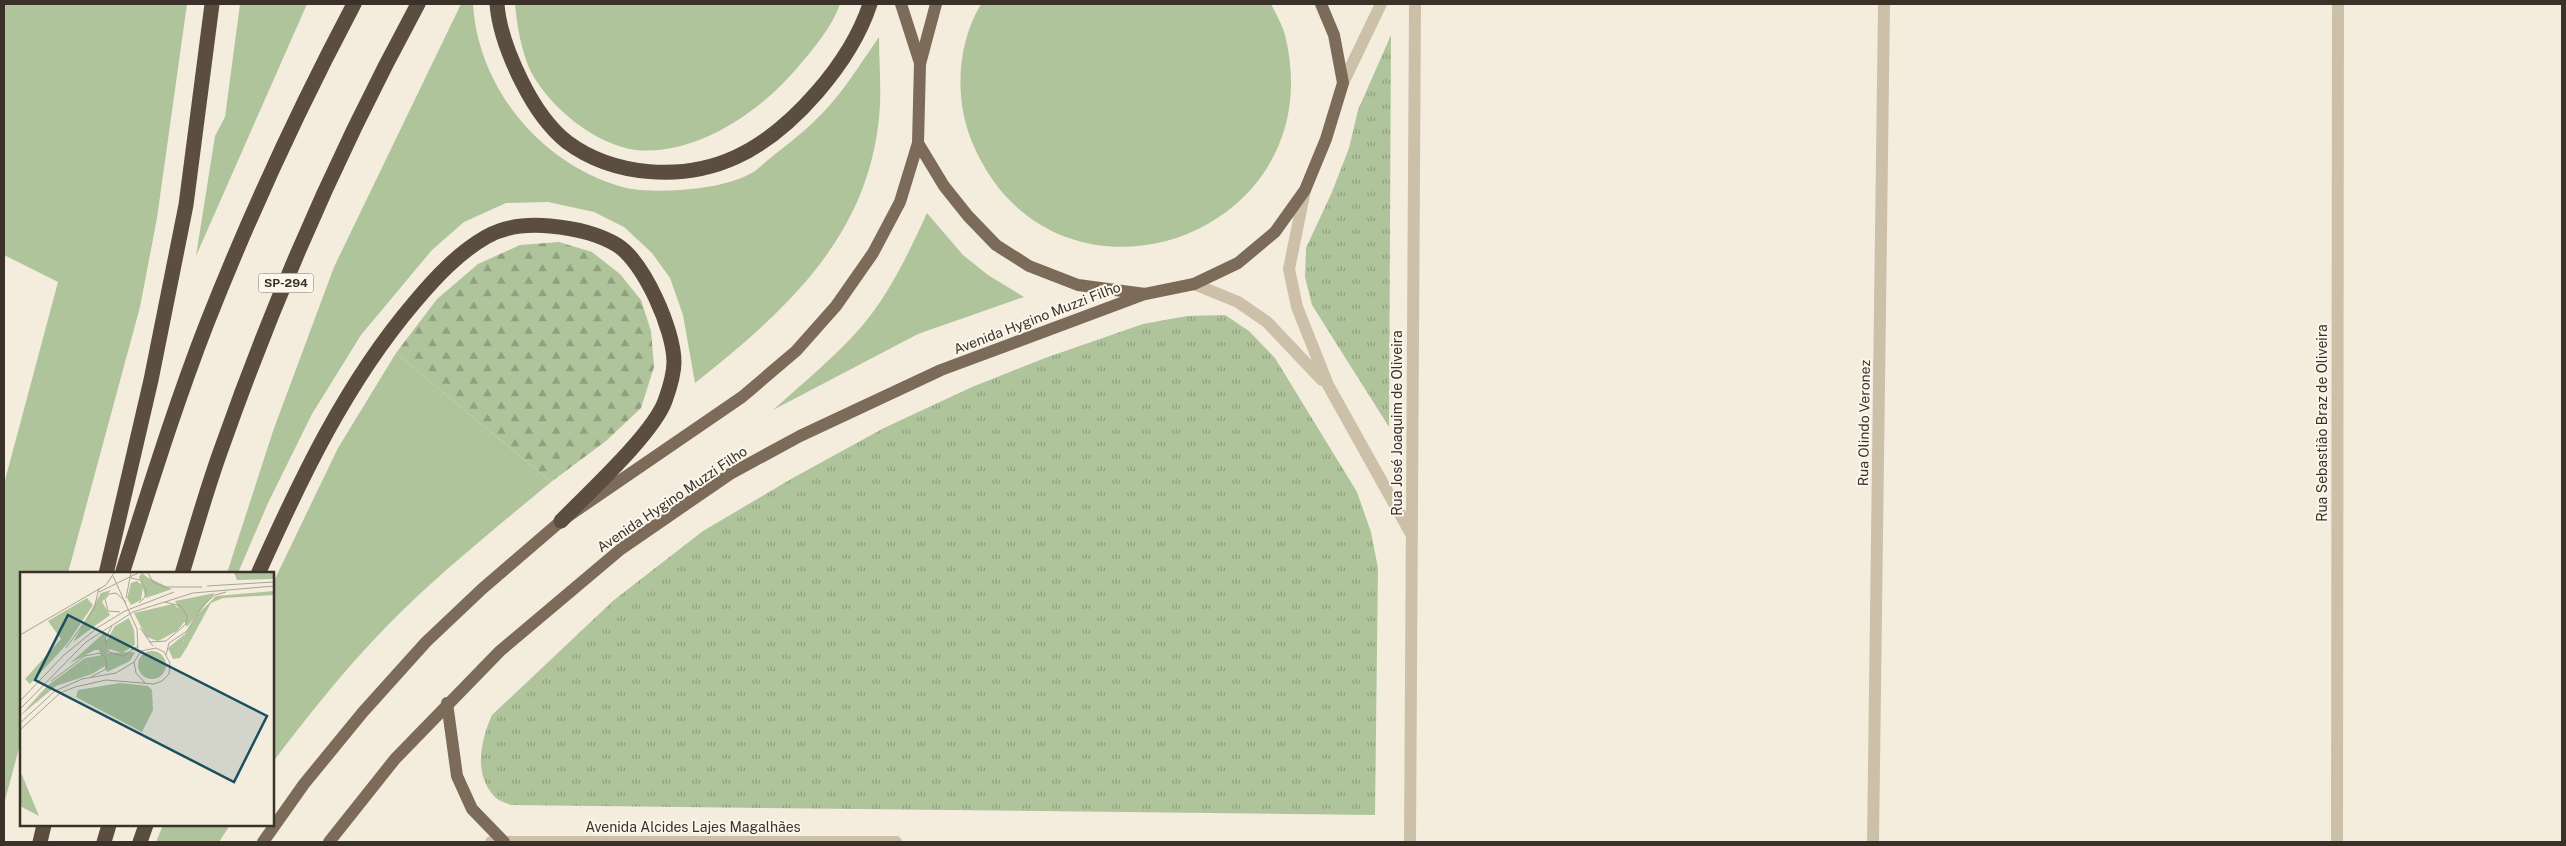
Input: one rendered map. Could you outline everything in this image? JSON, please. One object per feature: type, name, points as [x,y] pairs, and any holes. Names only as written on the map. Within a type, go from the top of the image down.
[{"type":"highway","points":[[106,572],[151,380],[186,205],[212,4]]},
{"type":"highway","points":[[123,572],[206,325],[255,207],[301,106],[354,4]]},
{"type":"highway","name":"SP-294","points":[[183,572],[222,447],[324,190],[381,72],[418,4]]},
{"type":"highway","points":[[497,4],[511,60],[534,106],[567,142],[610,165],[655,172],[699,170],[737,157],[774,133],[807,101],[842,61],[864,21],[870,4]]},
{"type":"highway","points":[[259,572],[303,473],[341,405],[387,335],[440,272],[486,236],[526,224],[577,228],[618,246],[646,278],[665,320],[674,362],[665,402],[644,434],[562,521]]},
{"type":"highway","points":[[40,842],[44,826]]},
{"type":"highway","points":[[104,842],[109,826]]},
{"type":"highway","points":[[140,842],[146,826]]},
{"type":"main road","points":[[901,4],[920,64]]},
{"type":"main road","points":[[263,842],[304,784],[363,712],[426,642],[482,589],[562,521],[742,398],[796,351],[836,306],[873,253],[900,202],[918,143],[920,64],[936,4]]},
{"type":"main road","points":[[918,143],[944,186],[968,216],[996,245],[1029,266],[1078,285],[1145,294],[1194,284],[1238,263],[1275,232],[1305,190],[1326,139],[1343,83],[1334,35],[1321,4]]},
{"type":"main road","name":"Avenida Hygino Muzzi Filho","points":[[329,842],[395,759],[448,702],[500,651],[621,549],[730,474],[800,436],[941,370],[1145,294]]},
{"type":"main road","points":[[448,702],[457,776],[472,808],[504,842]]},
{"type":"street","points":[[1343,83],[1381,4]]},
{"type":"street","name":"Rua José Joaquim de Oliveira","points":[[1410,842],[1415,4]]},
{"type":"street","name":"Rua Olindo Veronez","points":[[1873,842],[1884,4]]},
{"type":"street","name":"Rua Sebastião Braz de Oliveira","points":[[2337,842],[2338,4]]},
{"type":"street","points":[[1305,190],[1289,269],[1297,307],[1328,385],[1411,534]]},
{"type":"street","points":[[1194,284],[1238,302],[1267,322],[1328,385]]},
{"type":"street","name":"Avenida Alcides Lajes Magalhães","points":[[491,842],[896,842]]},
{"type":"green space","points":[[4,4],[187,4],[157,218],[140,307],[68,572],[20,572],[20,745],[4,804],[4,484],[58,282],[4,255]]},
{"type":"green space","points":[[240,4],[307,4],[196,256],[215,136],[225,117]]},
{"type":"green space","points":[[461,4],[473,4],[477,34],[486,63],[499,90],[516,115],[536,137],[559,156],[585,172],[621,187],[646,190],[663,191],[707,187],[733,181],[753,172],[806,129],[828,107],[847,84],[879,37],[880,105],[874,151],[861,192],[843,230],[820,264],[793,296],[762,326],[695,383],[683,315],[670,278],[652,253],[624,227],[594,212],[548,202],[506,203],[464,222],[432,250],[361,335],[312,414],[268,503],[238,572],[227,572],[273,431],[334,267]]},
{"type":"green space","points":[[515,4],[840,4],[827,29],[798,67],[766,99],[747,114],[704,138],[682,146],[659,150],[636,150],[620,147],[589,132],[574,122],[548,97],[530,70],[524,54]]},
{"type":"green space","points":[[981,4],[1271,4],[1285,35],[1289,106],[1269,165],[1229,209],[1178,237],[1120,247],[1062,235],[1011,201],[972,142],[966,125],[962,108],[961,90],[963,54],[967,36]]},
{"type":"green space","points":[[1391,35],[1389,427],[1312,305],[1305,277],[1306,248],[1332,192],[1349,148],[1358,110]]},
{"type":"green space","points":[[927,213],[963,255],[988,275],[1024,297],[918,334],[773,410],[819,370],[862,326],[898,272]]},
{"type":"green space","points":[[559,242],[592,252],[620,274],[641,300],[651,331],[654,367],[641,408],[606,441],[551,482],[396,353],[437,299],[478,264],[520,245]]},
{"type":"green space","points":[[1225,315],[1249,331],[1275,358],[1357,492],[1371,532],[1378,568],[1375,815],[511,805],[497,799],[487,787],[481,767],[481,756],[482,746],[492,715],[614,600],[703,531],[791,479],[884,428],[972,387],[1045,358],[1143,324],[1187,316]]},
{"type":"green space","points":[[396,353],[551,482],[447,569],[388,625],[328,692],[274,761],[274,581],[338,448]]},
{"type":"green space","points":[[163,826],[229,826],[219,842],[156,842]]}]
